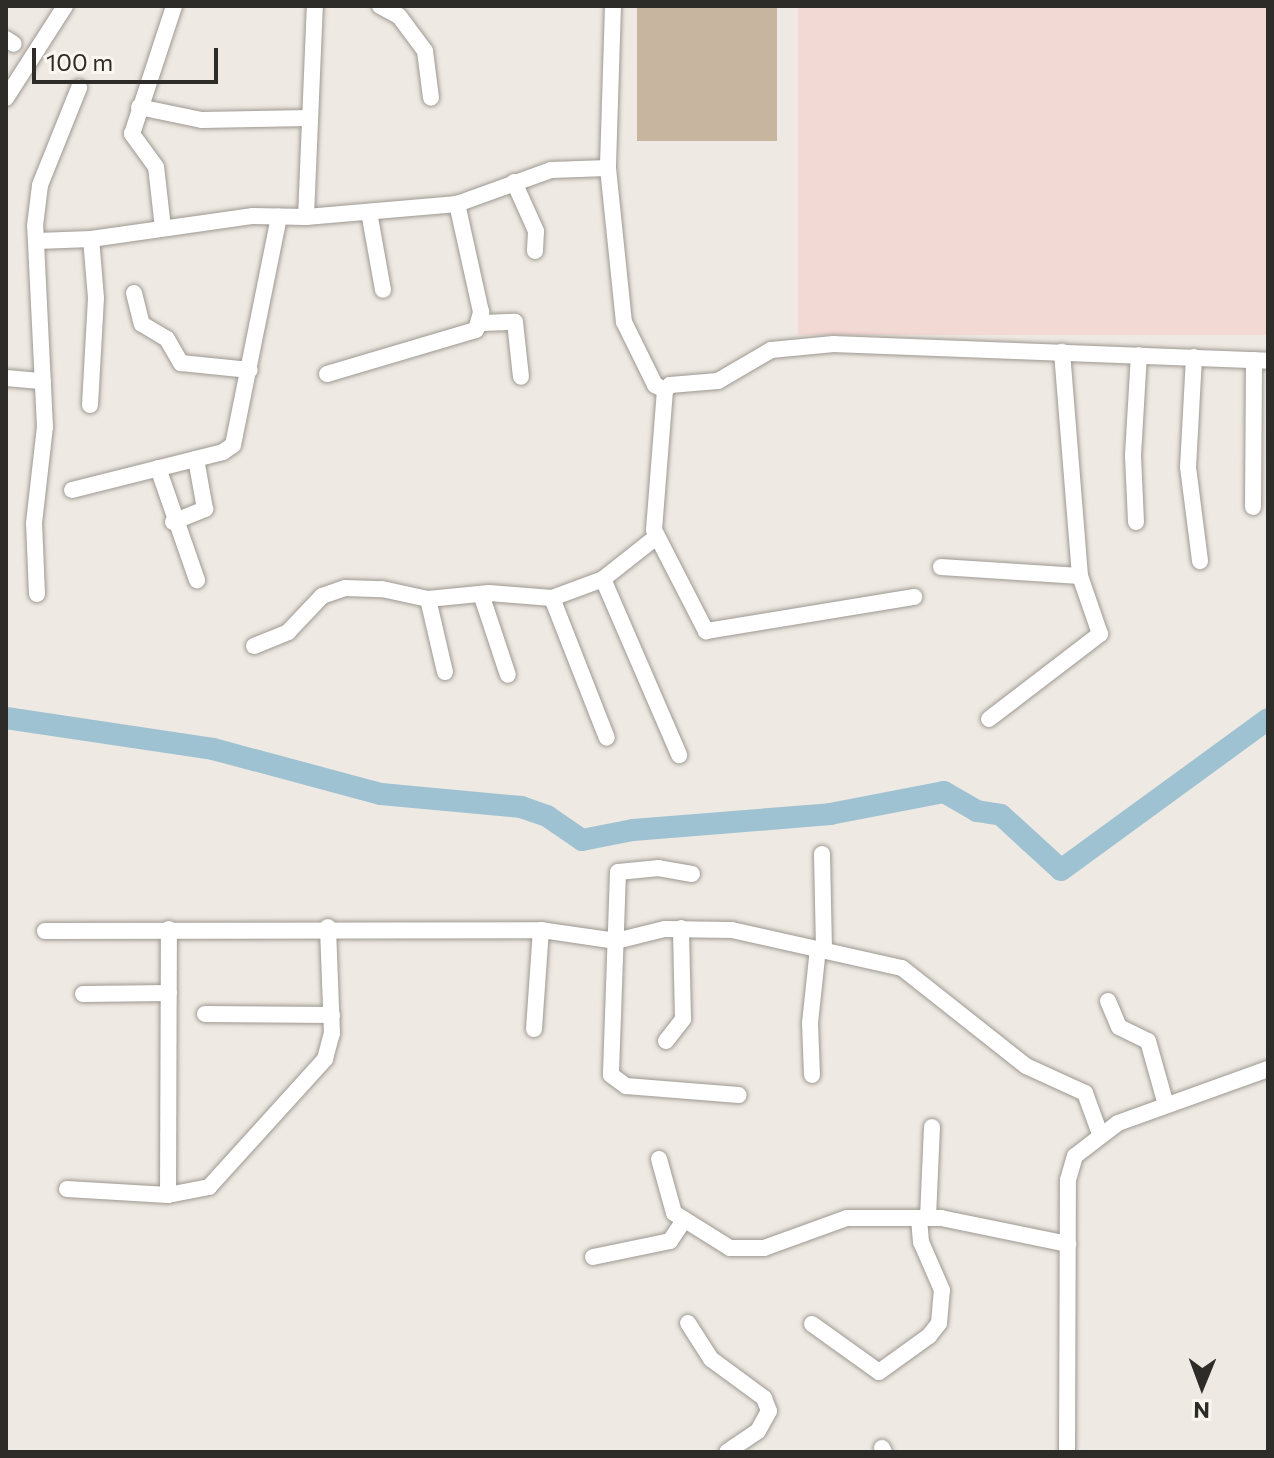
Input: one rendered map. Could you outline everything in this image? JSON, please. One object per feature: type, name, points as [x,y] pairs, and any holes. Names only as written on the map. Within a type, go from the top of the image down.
[{"type":"street","points":[[6,98],[65,6]]},
{"type":"street","points":[[163,228],[156,167],[133,140],[139,107],[174,6]]},
{"type":"street","points":[[306,217],[315,6]]},
{"type":"street","points":[[380,6],[399,16],[425,51],[431,98]]},
{"type":"street","points":[[613,6],[608,168],[624,322],[655,385],[665,390]]},
{"type":"street","points":[[37,594],[34,523],[45,427],[37,241],[40,185],[79,88]]},
{"type":"street","points":[[139,107],[202,120],[309,118]]},
{"type":"street","points":[[37,241],[91,239],[163,228],[457,204],[551,170],[608,168]]},
{"type":"street","points":[[514,182],[536,231],[535,251]]},
{"type":"street","points":[[327,374],[476,330],[481,323],[457,204]]},
{"type":"street","points":[[369,212],[383,290]]},
{"type":"street","points":[[72,490],[196,459],[233,445],[279,217]]},
{"type":"street","points":[[90,405],[96,298],[91,239]]},
{"type":"street","points":[[134,293],[142,324],[167,339],[181,363],[250,370]]},
{"type":"street","points":[[481,323],[515,322],[521,377]]},
{"type":"street","points":[[914,597],[709,633],[655,538],[665,390],[670,385],[718,381],[771,350],[795,346],[1261,360],[1253,507]]},
{"type":"street","points":[[989,719],[1100,634],[1080,576],[1062,352]]},
{"type":"street","points":[[1136,522],[1133,455],[1139,355]]},
{"type":"street","points":[[1194,357],[1188,467],[1200,561]]},
{"type":"street","points":[[6,378],[43,381]]},
{"type":"street","points":[[173,522],[205,509],[196,459]]},
{"type":"street","points":[[158,468],[173,522],[197,580]]},
{"type":"street","points":[[254,646],[300,624],[330,592],[362,587],[428,599],[481,594],[552,598],[603,579],[655,538]]},
{"type":"street","points":[[941,567],[1080,576]]},
{"type":"street","points":[[603,579],[679,755]]},
{"type":"street","points":[[481,594],[508,675]]},
{"type":"street","points":[[552,598],[607,738]]},
{"type":"street","points":[[428,599],[445,672]]},
{"type":"street","points":[[812,1075],[810,1023],[821,948],[822,854]]},
{"type":"street","points":[[692,874],[659,868],[618,872],[610,1069],[615,1079],[626,1086],[739,1095]]},
{"type":"street","points":[[45,931],[328,927],[541,930],[616,941],[681,928],[732,930],[886,961],[929,985],[1026,1066],[1085,1093],[1100,1134]]},
{"type":"street","points":[[67,1189],[168,1195],[209,1187],[320,1068],[331,1045],[328,927]]},
{"type":"street","points":[[666,1041],[683,1019],[681,928]]},
{"type":"street","points":[[168,1195],[169,929]]},
{"type":"street","points":[[534,1029],[541,930]]},
{"type":"street","points":[[83,994],[169,993]]},
{"type":"street","points":[[1108,1001],[1119,1027],[1148,1041],[1166,1105]]},
{"type":"street","points":[[205,1014],[332,1015]]},
{"type":"street","points":[[1067,1452],[1068,1180],[1075,1156],[1100,1134],[1166,1105],[1268,1069]]},
{"type":"street","points":[[812,1324],[879,1372],[929,1336],[939,1323],[942,1290],[921,1242],[932,1127]]},
{"type":"street","points":[[659,1159],[674,1213],[682,1223],[730,1248],[749,1252],[847,1218],[924,1218],[1068,1244]]},
{"type":"street","points":[[593,1257],[670,1241],[682,1223]]},
{"type":"street","points":[[688,1323],[711,1359],[764,1398],[769,1411],[758,1431],[727,1452]]},
{"type":"shaded area","points":[[637,6],[777,6],[777,141],[637,141]]},
{"type":"shaded area","points":[[798,6],[1268,6],[1268,335],[798,335]]},
{"type":"waterway","points":[[6,718],[213,749],[381,794],[521,807],[547,816],[582,840],[633,830],[830,814],[944,792],[977,811],[1001,815],[1061,870],[1268,719]]}]
